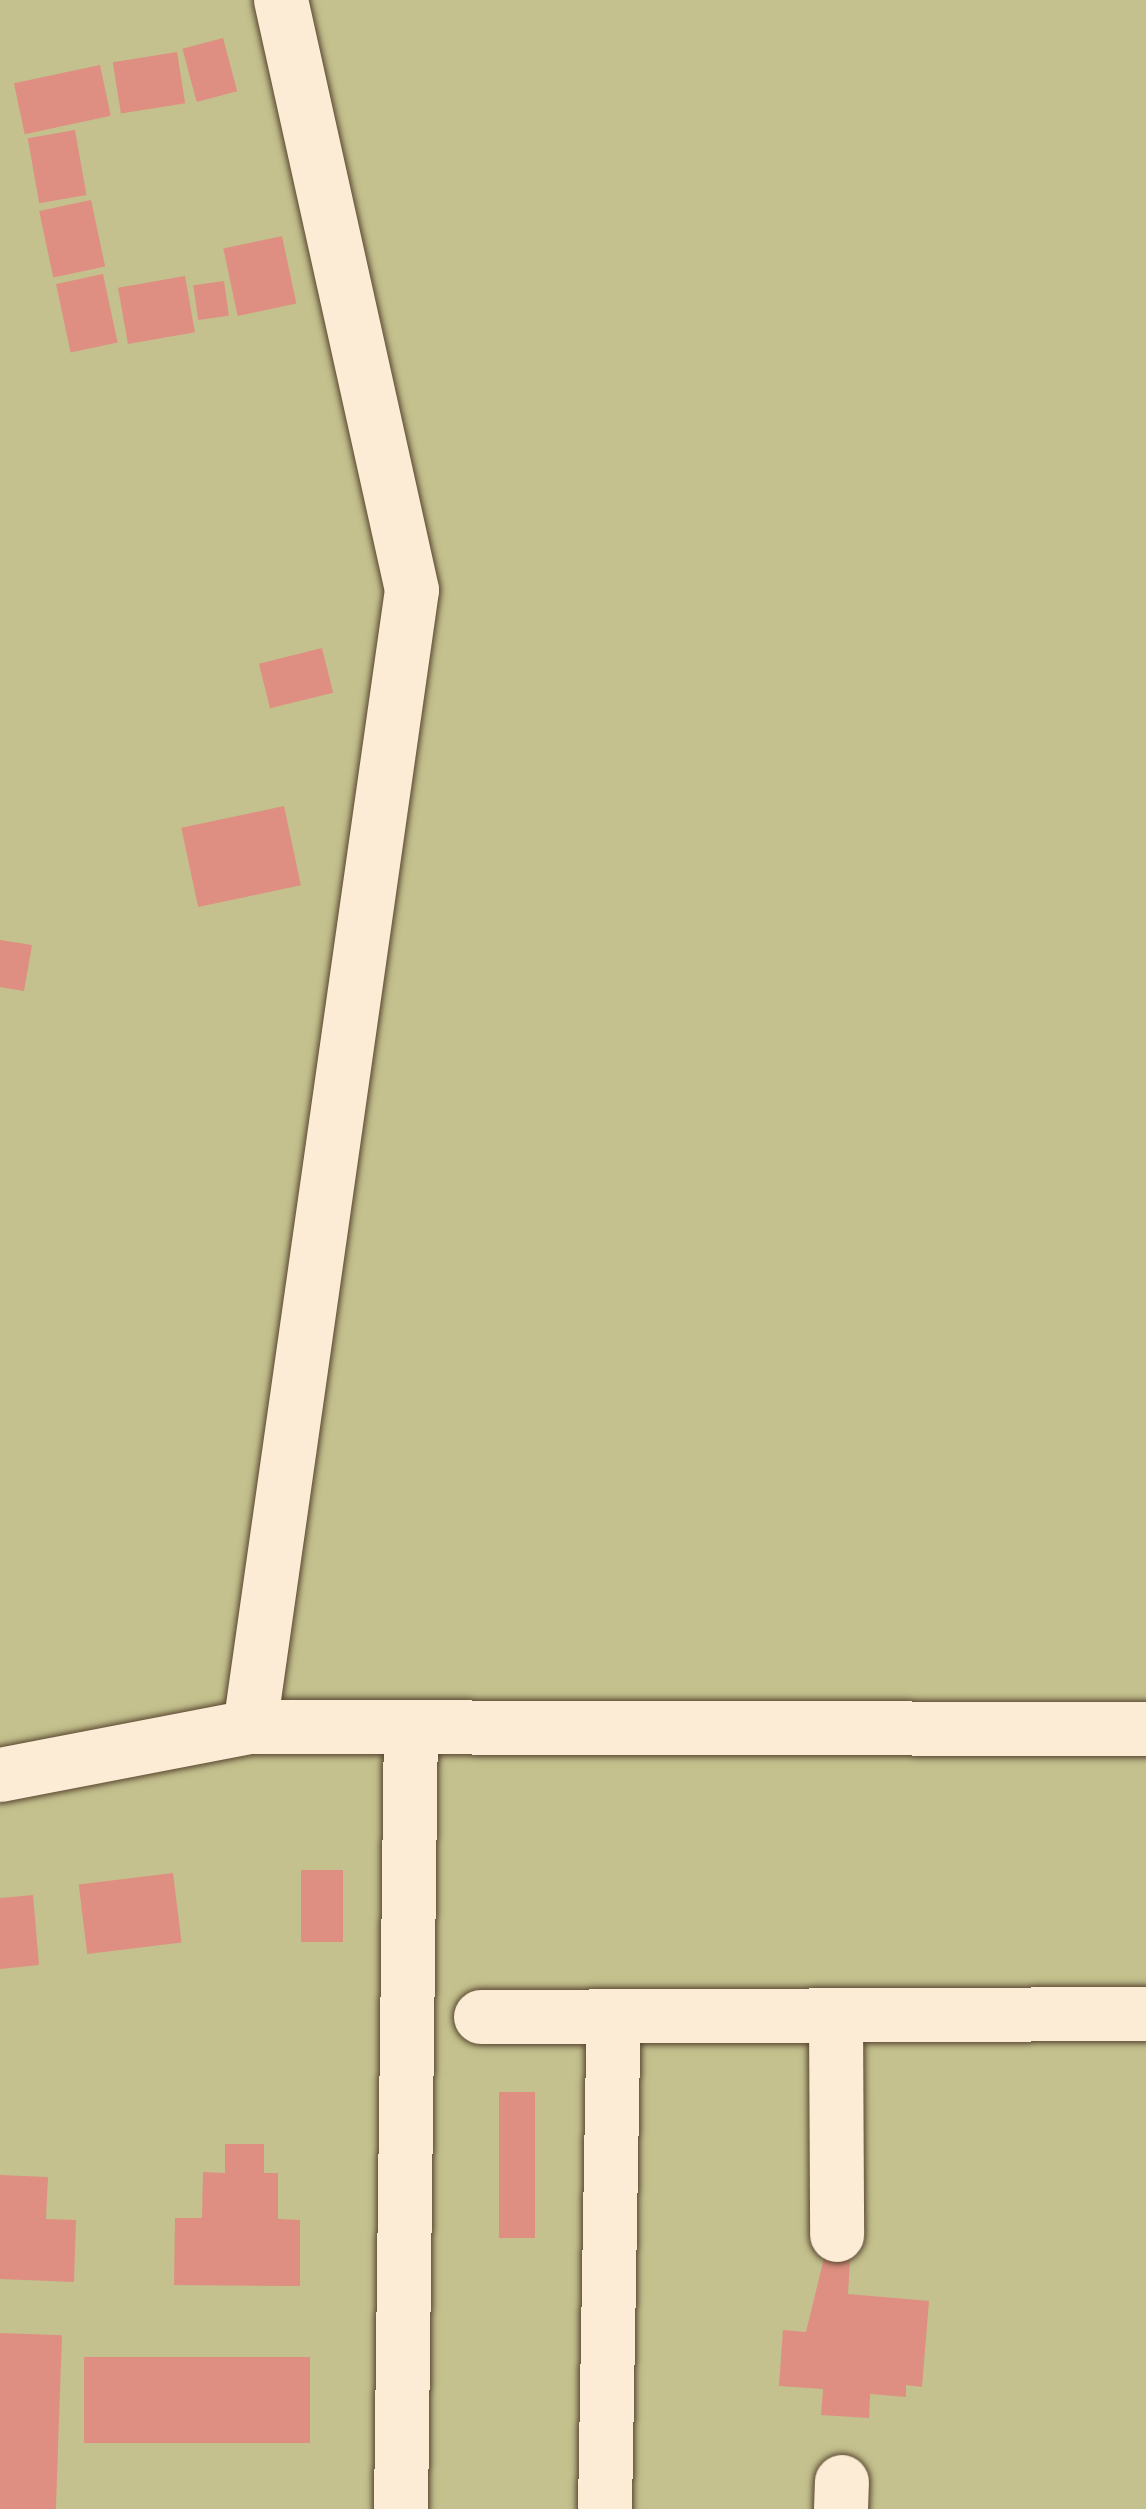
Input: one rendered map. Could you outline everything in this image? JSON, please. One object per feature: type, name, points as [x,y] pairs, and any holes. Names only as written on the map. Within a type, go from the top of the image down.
[{"type":"street","points":[[250,1727],[412,590],[281,0]]},
{"type":"street","points":[[0,1775],[250,1727],[1146,1729]]},
{"type":"street","points":[[401,2509],[411,1728]]},
{"type":"street","points":[[481,2017],[1146,2014]]},
{"type":"street","points":[[836,2015],[837,2235]]},
{"type":"street","points":[[605,2509],[614,2016]]},
{"type":"shaded area","points":[[0,0],[1146,0],[1146,2509],[0,2509]]},
{"type":"building","points":[[223,38],[237,91],[197,102],[182,49]]},
{"type":"building","points":[[177,52],[185,103],[121,114],[113,62]]},
{"type":"building","points":[[100,65],[111,116],[25,134],[14,83]]},
{"type":"building","points":[[75,130],[86,195],[39,203],[28,138]]},
{"type":"building","points":[[91,200],[105,267],[53,278],[39,211]]},
{"type":"building","points":[[282,236],[296,303],[238,316],[223,248]]},
{"type":"building","points":[[103,274],[118,342],[71,352],[56,284]]},
{"type":"building","points":[[185,276],[195,332],[128,344],[118,288]]},
{"type":"building","points":[[224,281],[229,316],[198,320],[193,285]]},
{"type":"building","points":[[322,648],[333,693],[270,708],[259,664]]},
{"type":"building","points":[[284,806],[301,885],[198,907],[181,828]]},
{"type":"building","points":[[0,940],[32,945],[24,991],[0,987]]},
{"type":"building","points":[[301,1870],[343,1870],[343,1942],[301,1942]]},
{"type":"building","points":[[173,1873],[182,1942],[87,1954],[79,1885]]},
{"type":"building","points":[[33,1895],[39,1965],[0,1969],[0,1898]]},
{"type":"building","points":[[499,2092],[535,2092],[535,2238],[499,2238]]},
{"type":"building","points":[[225,2144],[264,2144],[264,2173],[278,2173],[278,2219],[300,2220],[300,2286],[174,2285],[175,2218],[202,2218],[203,2172],[225,2173]]},
{"type":"building","points":[[0,2175],[48,2177],[46,2219],[76,2220],[74,2282],[0,2279]]},
{"type":"building","points":[[824,2258],[850,2260],[848,2294],[929,2301],[922,2387],[906,2385],[906,2397],[870,2394],[869,2418],[821,2415],[823,2389],[779,2386],[783,2330],[806,2332]]},
{"type":"building","points":[[0,2333],[62,2335],[56,2509],[0,2509]]},
{"type":"building","points":[[84,2357],[310,2357],[310,2443],[84,2443]]}]
